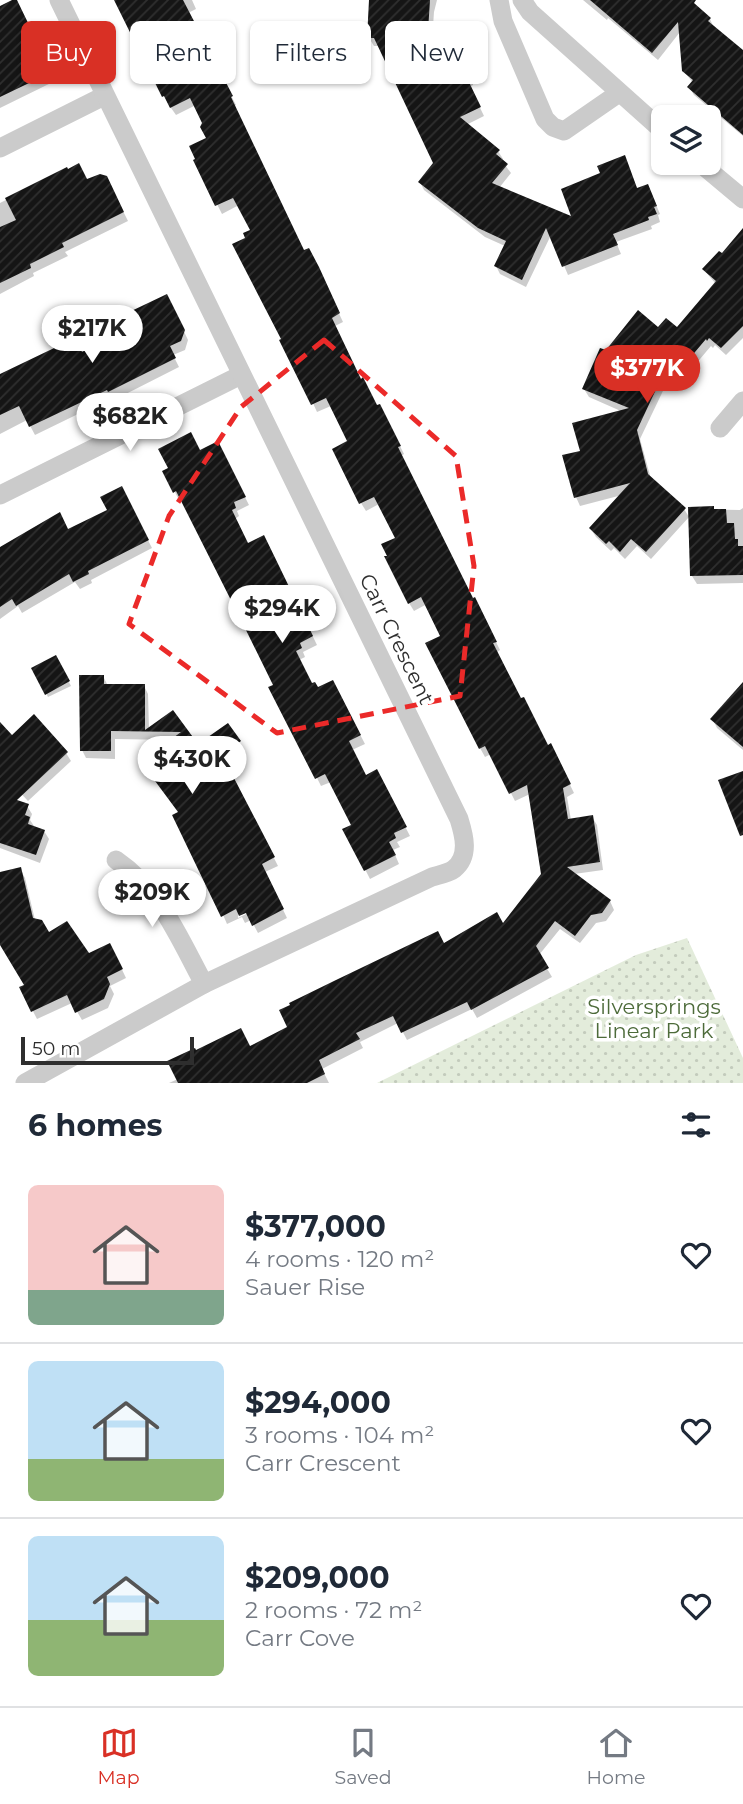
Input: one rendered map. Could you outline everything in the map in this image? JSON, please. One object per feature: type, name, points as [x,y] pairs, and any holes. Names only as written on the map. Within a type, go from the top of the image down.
[{"type":"street","name":"Carr Crescent","points":[[25,1083],[204,984],[432,877],[454,870],[463,856],[465,839],[459,819],[59,0]]},
{"type":"street","points":[[499,0],[503,21],[545,119],[553,127],[564,131],[619,93]]},
{"type":"street","points":[[522,0],[530,12],[651,121]]},
{"type":"street","points":[[0,148],[104,96]]},
{"type":"street","points":[[714,175],[743,199]]},
{"type":"street","points":[[0,495],[241,375]]},
{"type":"street","points":[[720,428],[743,401]]},
{"type":"street","points":[[116,860],[133,871],[161,904],[204,984]]},
{"type":"highlighted area","points":[[324,340],[456,456],[474,566],[460,696],[277,733],[129,624],[169,516],[241,407]]},
{"type":"green space","name":"Silversprings Linear Park","points":[[687,938],[743,1058],[743,1083],[377,1083],[636,955]]},
{"type":"building","points":[[17,0],[27,21],[21,21],[21,84],[27,84],[0,97],[0,6]]},
{"type":"building","points":[[114,0],[183,0],[194,21],[130,21],[130,32]]},
{"type":"building","points":[[369,0],[430,0],[429,21],[385,21],[385,61],[374,38],[371,38],[371,21],[368,21]]},
{"type":"building","points":[[590,0],[696,0],[694,3],[711,18],[708,21],[743,50],[743,135],[721,116],[721,105],[708,105],[687,87],[693,80],[682,71],[678,22],[652,53]]},
{"type":"building","points":[[156,84],[227,84],[304,250],[309,248],[340,313],[332,318],[361,379],[363,377],[377,405],[380,404],[401,446],[398,447],[497,642],[493,643],[548,745],[551,743],[571,784],[563,788],[568,819],[593,815],[600,862],[567,867],[611,900],[602,913],[591,915],[575,936],[555,921],[536,946],[549,968],[471,1010],[467,1002],[401,1033],[393,1016],[356,1033],[360,1039],[319,1060],[325,1074],[307,1083],[178,1083],[167,1061],[241,1028],[250,1046],[287,1027],[279,1010],[336,980],[438,931],[444,943],[497,912],[503,923],[541,874],[527,785],[509,794],[485,746],[479,749],[425,643],[440,636],[421,597],[408,604],[384,556],[387,556],[381,544],[395,538],[374,497],[359,504],[332,449],[347,441],[326,398],[311,405],[279,340],[281,339],[232,244],[245,238],[243,233],[250,230],[233,198],[215,206],[193,160],[195,159],[189,146],[206,138],[190,98],[170,108],[164,96],[162,97]]},
{"type":"building","points":[[396,84],[470,84],[481,107],[460,117],[500,150],[496,154],[508,164],[492,183],[571,216],[561,189],[600,173],[597,166],[625,155],[637,188],[648,184],[657,206],[654,207],[657,214],[648,217],[649,220],[613,234],[618,245],[562,267],[546,228],[522,280],[494,266],[506,241],[478,228],[418,182],[433,163]]},
{"type":"building","points":[[79,163],[87,179],[100,174],[107,176],[124,212],[62,243],[64,247],[30,264],[31,268],[0,283],[0,227],[16,220],[5,198]]},
{"type":"building","points":[[743,228],[743,326],[721,348],[709,338],[707,341],[706,339],[675,372],[667,366],[637,430],[648,474],[686,508],[646,552],[631,539],[620,552],[609,541],[606,544],[589,528],[630,483],[574,498],[562,455],[580,451],[572,423],[629,408],[582,389],[600,348],[606,350],[638,310],[658,327],[666,318],[677,327],[716,281],[702,269],[719,251],[722,253]]},
{"type":"building","points":[[167,294],[185,330],[181,341],[170,346],[176,358],[29,427],[19,406],[0,415],[0,374],[75,338],[82,352],[131,327],[125,314]]},
{"type":"building","points":[[191,432],[200,450],[218,441],[246,497],[234,502],[236,508],[232,510],[248,543],[264,535],[313,636],[300,643],[302,648],[296,651],[312,683],[315,682],[318,687],[333,680],[361,735],[349,741],[366,775],[377,769],[407,827],[394,833],[396,838],[389,842],[396,855],[364,871],[342,829],[351,825],[325,774],[315,779],[268,687],[273,685],[244,626],[176,491],[173,493],[162,471],[168,468],[158,449]]},
{"type":"building","points":[[122,486],[149,540],[88,571],[89,574],[73,582],[69,574],[16,606],[12,599],[0,607],[0,547],[60,512],[68,529],[107,510],[100,497]]},
{"type":"building","points":[[714,506],[714,509],[726,509],[727,523],[734,523],[735,539],[738,539],[738,546],[743,546],[743,575],[690,576],[688,507]]},
{"type":"building","points":[[56,655],[70,681],[45,695],[31,668]]},
{"type":"building","points":[[79,675],[104,675],[104,684],[145,684],[145,730],[173,710],[198,744],[228,723],[241,741],[222,755],[275,857],[262,864],[284,909],[252,926],[246,913],[239,916],[236,909],[221,917],[172,815],[178,812],[141,762],[181,732],[111,731],[111,751],[80,751]]},
{"type":"building","points":[[743,682],[743,747],[710,719]]},
{"type":"building","points":[[34,714],[68,752],[17,800],[29,804],[25,815],[30,817],[28,824],[45,830],[36,855],[0,843],[0,722],[12,735]]},
{"type":"building","points":[[743,771],[743,835],[740,836],[718,780]]},
{"type":"building","points":[[21,867],[33,918],[42,920],[49,932],[67,921],[89,953],[110,943],[123,969],[107,977],[110,984],[104,999],[75,1013],[67,995],[31,1012],[19,987],[24,985],[0,945],[0,872]]}]
